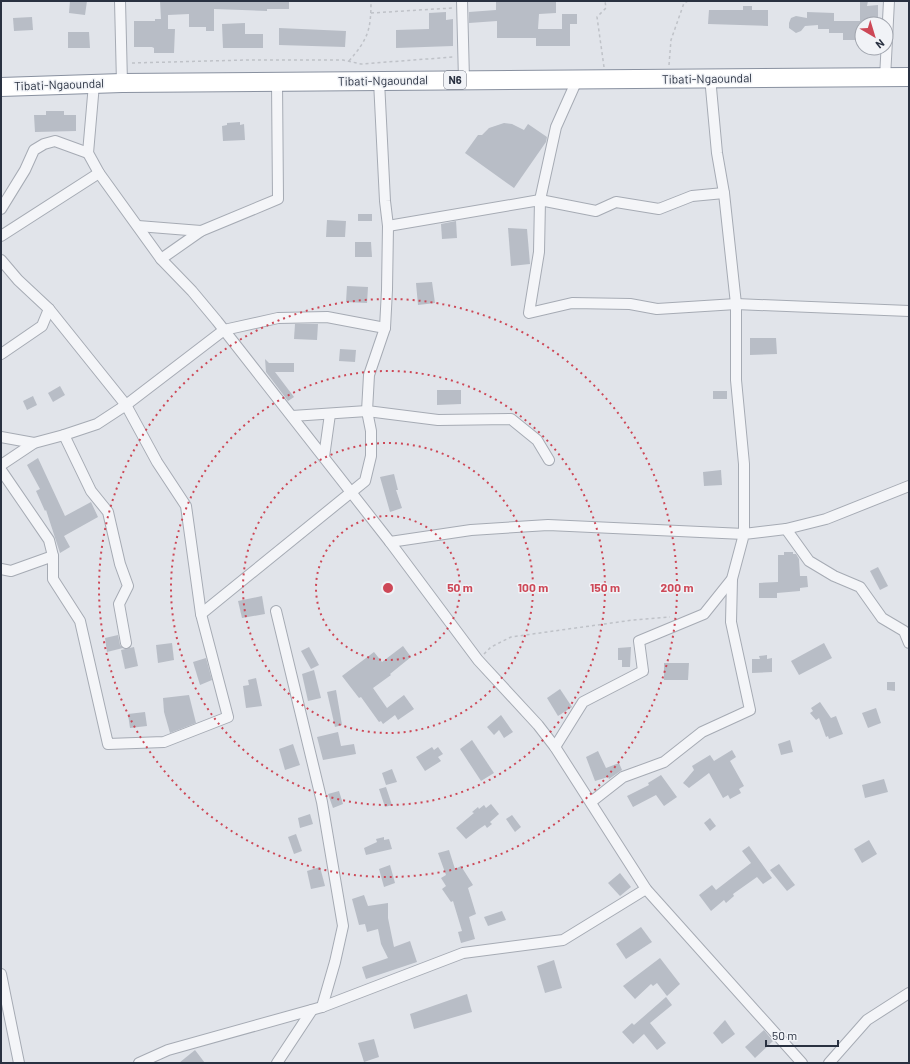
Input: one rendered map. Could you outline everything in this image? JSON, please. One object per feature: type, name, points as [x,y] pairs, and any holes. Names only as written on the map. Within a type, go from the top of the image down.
[{"type":"highway","name":"Tibati-Ngaoundal","points":[[1,87],[122,83],[606,80],[710,77],[909,77]]},
{"type":"street","points":[[120,1],[122,83]]},
{"type":"street","points":[[885,78],[889,1]]},
{"type":"street","points":[[462,4],[464,80]]},
{"type":"street","points":[[591,802],[623,777],[664,762],[702,732],[750,710],[732,622],[732,579],[744,534],[744,464],[736,380],[736,304],[724,193],[717,154],[710,77]]},
{"type":"street","points":[[577,80],[556,127],[540,200],[539,252],[529,313],[572,303],[630,304],[657,310],[736,304],[909,311]]},
{"type":"street","points":[[201,614],[365,481],[371,456],[371,431],[367,411],[369,375],[385,328],[388,226],[385,201],[379,81]]},
{"type":"street","points":[[161,259],[202,231],[278,199],[277,82]]},
{"type":"street","points":[[94,84],[88,153],[99,173],[161,259],[192,291],[292,416],[390,542],[478,660],[538,725],[555,746],[646,889],[802,1063]]},
{"type":"street","points":[[1,209],[25,170],[34,150],[44,144],[56,141],[88,153]]},
{"type":"street","points":[[1,236],[99,173]]},
{"type":"street","points":[[388,226],[540,200],[596,211],[616,202],[659,209],[692,196],[724,193]]},
{"type":"street","points":[[138,226],[202,231]]},
{"type":"street","points":[[1,260],[18,280],[49,309],[126,405],[157,462],[186,506],[201,614],[228,717],[164,742],[108,744],[80,621],[53,579],[53,556],[49,540],[1,470]]},
{"type":"street","points":[[1,354],[42,326],[49,309]]},
{"type":"street","points":[[1,465],[34,443],[64,436],[97,424],[126,405],[224,330],[278,318],[327,317],[385,328]]},
{"type":"street","points":[[292,416],[367,411],[438,420],[511,419],[537,440],[549,460]]},
{"type":"street","points":[[324,457],[330,414]]},
{"type":"street","points":[[64,436],[91,490],[108,512],[120,564],[128,586],[119,604],[126,643]]},
{"type":"street","points":[[1,437],[34,443]]},
{"type":"street","points":[[390,542],[471,530],[548,525],[744,534],[786,529],[826,519],[909,486]]},
{"type":"street","points":[[786,529],[809,561],[834,576],[860,587],[882,618],[904,632],[909,643]]},
{"type":"street","points":[[1,569],[11,571],[53,556]]},
{"type":"street","points":[[555,746],[582,702],[642,671],[639,641],[704,614],[732,579]]},
{"type":"street","points":[[276,611],[322,802],[343,926],[335,962],[317,1008],[277,1063]]},
{"type":"street","points":[[139,1063],[168,1050],[317,1008],[463,953],[562,940],[646,889]]},
{"type":"street","points":[[1,974],[19,1063]]},
{"type":"street","points":[[829,1063],[867,1020],[909,993]]},
{"type":"path","points":[[349,61],[365,41],[369,30],[371,13],[370,1]]},
{"type":"path","points":[[605,1],[606,8],[598,17],[606,80]]},
{"type":"path","points":[[669,79],[671,40],[684,3],[688,1]]},
{"type":"path","points":[[371,13],[462,4]]},
{"type":"path","points":[[122,63],[246,60],[349,61],[361,64],[463,56]]},
{"type":"path","points":[[478,660],[491,646],[511,637],[633,620],[676,616]]},
{"type":"building","points":[[70,1],[87,1],[85,15],[69,13]]},
{"type":"building","points":[[160,1],[289,1],[289,9],[267,9],[267,11],[214,9],[214,31],[206,31],[206,27],[189,27],[189,14],[168,15],[168,29],[175,29],[174,53],[154,53],[154,48],[152,47],[134,47],[134,21],[155,21],[155,19],[161,19]]},
{"type":"building","points":[[556,1],[556,13],[539,14],[538,29],[562,29],[562,14],[577,14],[577,24],[570,24],[570,46],[536,46],[536,38],[497,38],[497,21],[469,23],[469,12],[496,10],[496,2]]},
{"type":"building","points":[[860,1],[868,1],[867,6],[878,5],[878,16],[860,16]]},
{"type":"building","points":[[743,6],[752,6],[752,10],[768,10],[768,26],[708,24],[709,10],[743,10]]},
{"type":"building","points":[[446,12],[446,20],[453,19],[453,46],[396,48],[396,30],[429,29],[429,13]]},
{"type":"building","points":[[807,12],[834,13],[834,21],[854,21],[854,40],[843,40],[843,33],[829,33],[829,29],[818,29],[818,25],[805,26],[801,31],[796,33],[789,28],[791,18],[796,16],[807,18]]},
{"type":"building","points":[[32,17],[33,30],[14,31],[13,18]]},
{"type":"building","points":[[245,23],[245,34],[263,34],[263,48],[223,48],[222,24]]},
{"type":"building","points":[[279,28],[346,31],[345,47],[279,45]]},
{"type":"building","points":[[68,32],[89,32],[90,48],[68,48]]},
{"type":"building","points":[[46,111],[64,111],[64,115],[76,115],[76,131],[35,132],[34,115],[46,115]]},
{"type":"building","points":[[240,122],[240,125],[244,124],[245,140],[223,141],[222,126],[227,125],[227,123]]},
{"type":"building","points":[[504,123],[512,124],[524,130],[528,124],[547,137],[546,142],[514,188],[465,153],[478,135],[482,135],[489,128]]},
{"type":"building","points":[[358,214],[372,214],[372,221],[358,221]]},
{"type":"building","points":[[327,220],[346,221],[345,237],[326,237]]},
{"type":"building","points":[[456,221],[457,238],[442,239],[441,224]]},
{"type":"building","points":[[508,228],[527,229],[530,264],[511,266]]},
{"type":"building","points":[[355,242],[371,242],[372,257],[355,257]]},
{"type":"building","points":[[432,282],[435,303],[418,305],[416,283]]},
{"type":"building","points":[[347,286],[368,287],[367,303],[346,302]]},
{"type":"building","points":[[295,324],[318,324],[317,340],[294,339]]},
{"type":"building","points":[[750,338],[776,338],[777,354],[750,355]]},
{"type":"building","points":[[340,349],[356,350],[355,362],[339,361]]},
{"type":"building","points":[[265,359],[269,363],[294,363],[294,372],[275,372],[294,397],[288,401],[266,372]]},
{"type":"building","points":[[60,386],[65,395],[53,402],[48,393]]},
{"type":"building","points":[[437,390],[461,390],[461,404],[437,405]]},
{"type":"building","points":[[713,391],[727,391],[727,399],[713,399]]},
{"type":"building","points":[[33,396],[37,405],[27,410],[23,401]]},
{"type":"building","points":[[38,458],[65,516],[91,502],[98,517],[64,536],[70,547],[60,553],[46,510],[45,511],[36,491],[40,489],[27,465]]},
{"type":"building","points":[[721,470],[722,485],[704,486],[703,472]]},
{"type":"building","points":[[394,474],[398,490],[396,490],[402,508],[390,512],[380,477]]},
{"type":"building","points":[[784,552],[793,552],[793,554],[796,554],[799,559],[800,576],[807,576],[808,587],[800,588],[800,591],[777,593],[777,598],[759,598],[759,583],[778,582],[778,555],[784,555]]},
{"type":"building","points":[[878,567],[888,586],[880,590],[870,571]]},
{"type":"building","points":[[262,596],[265,614],[242,618],[238,601]]},
{"type":"building","points":[[118,635],[120,645],[123,648],[107,652],[105,638]]},
{"type":"building","points":[[172,643],[174,660],[158,663],[156,645]]},
{"type":"building","points":[[824,643],[832,658],[799,675],[791,661]]},
{"type":"building","points":[[403,646],[411,657],[390,674],[391,675],[373,688],[387,708],[404,695],[414,709],[398,720],[395,715],[383,724],[381,721],[379,722],[361,697],[359,698],[342,676],[374,652],[382,662]]},
{"type":"building","points":[[134,647],[138,666],[125,669],[121,650]]},
{"type":"building","points":[[309,647],[319,665],[311,669],[301,651]]},
{"type":"building","points":[[631,647],[630,667],[622,667],[622,660],[618,660],[618,648]]},
{"type":"building","points":[[767,655],[767,659],[772,658],[772,672],[752,673],[752,659],[760,659],[759,656]]},
{"type":"building","points":[[206,658],[212,680],[200,685],[193,662]]},
{"type":"building","points":[[664,663],[689,663],[688,680],[664,680]]},
{"type":"building","points":[[314,670],[321,698],[308,701],[302,674]]},
{"type":"building","points":[[256,678],[262,706],[246,708],[243,686],[249,685],[248,680]]},
{"type":"building","points":[[887,682],[895,682],[895,691],[887,690]]},
{"type":"building","points":[[560,689],[572,707],[558,716],[547,698]]},
{"type":"building","points":[[336,690],[342,725],[335,727],[327,692]]},
{"type":"building","points":[[189,695],[196,723],[170,733],[164,712],[163,698]]},
{"type":"building","points":[[820,702],[831,718],[836,716],[843,734],[829,739],[828,736],[826,737],[819,718],[816,720],[810,713],[813,711],[811,708]]},
{"type":"building","points":[[876,708],[881,723],[868,728],[862,713]]},
{"type":"building","points":[[145,712],[147,726],[130,728],[128,714]]},
{"type":"building","points":[[501,715],[513,732],[504,738],[499,730],[494,735],[487,727]]},
{"type":"building","points":[[338,732],[341,746],[354,744],[356,754],[323,760],[317,737]]},
{"type":"building","points":[[472,740],[494,773],[481,781],[460,749]]},
{"type":"building","points":[[790,740],[793,752],[781,755],[778,744]]},
{"type":"building","points":[[293,744],[300,765],[285,770],[279,749]]},
{"type":"building","points":[[432,747],[434,750],[438,747],[443,754],[438,757],[441,761],[425,771],[416,757]]},
{"type":"building","points":[[732,750],[736,757],[730,761],[744,786],[739,789],[741,793],[730,799],[728,795],[723,798],[709,773],[689,788],[683,783],[694,770],[692,766],[710,755],[714,761]]},
{"type":"building","points":[[598,751],[606,768],[619,763],[622,770],[609,779],[608,777],[595,781],[586,757]]},
{"type":"building","points":[[392,769],[397,782],[386,785],[382,773]]},
{"type":"building","points":[[661,775],[677,797],[664,806],[656,795],[633,807],[627,796],[649,785],[648,783]]},
{"type":"building","points":[[884,779],[888,792],[865,798],[862,785]]},
{"type":"building","points":[[386,787],[392,805],[385,807],[379,789]]},
{"type":"building","points":[[339,791],[343,804],[333,808],[328,794]]},
{"type":"building","points":[[491,804],[499,814],[490,822],[492,824],[487,828],[485,825],[466,839],[456,828],[474,813],[472,812],[478,807],[479,809],[484,805],[486,808]]},
{"type":"building","points":[[310,814],[313,824],[300,828],[298,818]]},
{"type":"building","points":[[512,815],[521,827],[515,832],[506,819]]},
{"type":"building","points":[[710,818],[716,826],[710,831],[704,823]]},
{"type":"building","points":[[296,834],[302,851],[294,854],[288,837]]},
{"type":"building","points":[[384,837],[384,840],[389,839],[392,849],[366,855],[364,848],[377,842],[376,839]]},
{"type":"building","points":[[869,840],[877,854],[862,863],[854,849]]},
{"type":"building","points":[[749,846],[772,878],[763,884],[757,877],[733,894],[734,896],[726,903],[724,900],[711,911],[699,895],[712,885],[716,890],[751,863],[742,851]]},
{"type":"building","points":[[449,850],[455,869],[461,866],[473,885],[468,888],[476,914],[469,917],[475,939],[461,943],[458,932],[462,931],[453,901],[451,902],[442,889],[446,886],[441,878],[446,875],[438,853]]},
{"type":"building","points":[[779,864],[795,885],[787,891],[770,870]]},
{"type":"building","points":[[390,865],[395,883],[384,887],[379,869]]},
{"type":"building","points":[[320,867],[325,886],[311,889],[307,871]]},
{"type":"building","points":[[620,873],[631,887],[620,896],[608,883]]},
{"type":"building","points":[[364,895],[368,906],[388,903],[388,918],[394,947],[410,941],[417,962],[366,979],[362,967],[388,958],[381,944],[378,929],[367,932],[365,924],[359,925],[352,899]]},
{"type":"building","points":[[502,911],[506,920],[488,926],[484,917]]},
{"type":"building","points":[[641,927],[652,942],[626,959],[616,944]]},
{"type":"building","points":[[660,958],[680,984],[667,996],[657,983],[653,986],[651,984],[635,999],[623,986]]},
{"type":"building","points":[[554,960],[562,988],[545,993],[537,966]]},
{"type":"building","points":[[467,994],[472,1012],[414,1029],[410,1014]]},
{"type":"building","points":[[666,997],[672,1005],[650,1023],[666,1043],[657,1050],[644,1034],[633,1044],[622,1032],[632,1023],[634,1025]]},
{"type":"building","points":[[725,1020],[735,1034],[722,1044],[713,1033]]},
{"type":"building","points":[[764,1030],[773,1041],[755,1058],[745,1047]]},
{"type":"building","points":[[374,1039],[379,1057],[364,1062],[358,1043]]},
{"type":"building","points":[[195,1050],[205,1063],[179,1063]]}]
